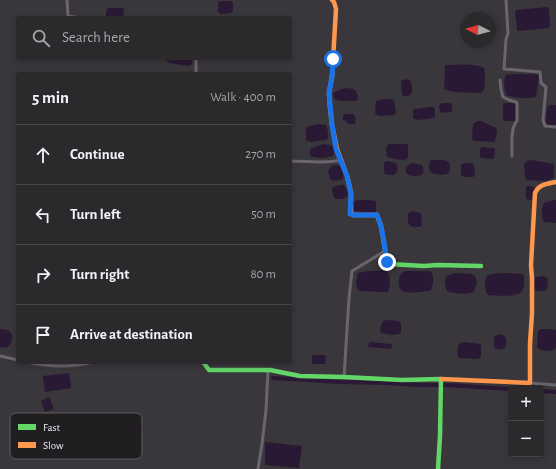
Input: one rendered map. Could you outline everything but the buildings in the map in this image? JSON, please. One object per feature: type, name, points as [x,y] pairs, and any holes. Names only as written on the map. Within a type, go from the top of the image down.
[{"type":"street","points":[[67,0],[68,16]]},
{"type":"street","points":[[332,0],[336,9],[332,77],[329,93],[330,107],[336,149],[342,160],[351,194],[350,214],[377,215],[381,223],[387,262],[391,265],[481,266]]},
{"type":"street","points":[[506,0],[508,34],[506,39],[504,69],[540,72],[541,83],[546,87],[543,120],[544,124],[545,126],[556,127]]},
{"type":"street","points":[[196,60],[196,72]]},
{"type":"street","points":[[500,80],[500,89],[503,97],[517,103],[517,121],[513,128],[512,156]]},
{"type":"street","points":[[292,161],[335,162],[342,160]]},
{"type":"street","points":[[530,383],[532,313],[531,265],[536,189],[538,186],[556,182]]},
{"type":"street","points":[[344,377],[352,271],[385,251]]},
{"type":"street","points":[[0,356],[16,360]]},
{"type":"street","points":[[34,364],[85,364]]},
{"type":"street","points":[[204,364],[209,370],[268,370],[300,376],[556,385]]},
{"type":"street","points":[[258,469],[266,410],[268,370]]},
{"type":"street","points":[[438,469],[441,380]]},
{"type":"shaded area","points":[[218,2],[233,2],[233,11],[231,13],[221,14],[218,12]]},
{"type":"shaded area","points":[[547,7],[549,9],[550,26],[548,28],[518,31],[516,10]]},
{"type":"shaded area","points":[[108,8],[124,9],[123,16],[106,16],[106,11]]},
{"type":"shaded area","points":[[166,60],[193,60],[192,64],[189,66],[169,63]]},
{"type":"shaded area","points":[[471,65],[484,68],[485,84],[483,91],[480,93],[452,92],[444,89],[445,66]]},
{"type":"shaded area","points":[[506,75],[538,75],[539,78],[536,97],[521,98],[506,95],[504,85],[505,77]]},
{"type":"shaded area","points":[[406,79],[411,81],[412,84],[411,93],[408,96],[402,95],[401,81]]},
{"type":"shaded area","points":[[345,88],[355,90],[358,96],[357,101],[340,101],[334,99],[333,93]]},
{"type":"shaded area","points":[[384,99],[394,100],[396,113],[394,115],[379,116],[375,114],[376,101]]},
{"type":"shaded area","points":[[443,103],[450,103],[452,105],[452,111],[446,113],[440,112],[439,106]]},
{"type":"shaded area","points":[[504,103],[516,104],[515,121],[503,120]]},
{"type":"shaded area","points":[[550,105],[556,105],[556,125],[548,125],[546,122],[547,107]]},
{"type":"shaded area","points":[[434,107],[435,109],[434,118],[417,120],[413,118],[413,109]]},
{"type":"shaded area","points":[[344,114],[353,114],[356,119],[355,124],[348,124],[343,120]]},
{"type":"shaded area","points":[[477,121],[481,121],[496,128],[497,131],[495,142],[474,141],[472,139],[473,124]]},
{"type":"shaded area","points":[[319,124],[326,125],[328,133],[327,139],[311,142],[306,140],[306,128]]},
{"type":"shaded area","points":[[324,144],[331,145],[334,149],[333,156],[316,158],[310,156],[310,149]]},
{"type":"shaded area","points":[[388,144],[407,144],[407,159],[400,160],[387,157],[386,148]]},
{"type":"shaded area","points":[[482,147],[495,149],[493,159],[481,158],[480,149]]},
{"type":"shaded area","points":[[431,160],[444,160],[449,162],[449,173],[440,175],[430,172],[429,164]]},
{"type":"shaded area","points":[[531,160],[554,164],[554,178],[546,181],[527,180],[525,178],[524,164]]},
{"type":"shaded area","points":[[386,161],[397,164],[395,174],[385,174],[384,163]]},
{"type":"shaded area","points":[[412,163],[422,165],[422,174],[414,176],[406,173],[407,166]]},
{"type":"shaded area","points":[[464,163],[471,163],[474,165],[475,175],[473,177],[464,177],[461,175],[461,165]]},
{"type":"shaded area","points":[[335,165],[339,165],[343,172],[343,179],[333,181],[330,179],[328,170]]},
{"type":"shaded area","points":[[340,185],[345,186],[348,194],[345,198],[336,199],[334,198],[332,190],[333,187]]},
{"type":"shaded area","points":[[526,186],[535,188],[534,200],[526,199]]},
{"type":"shaded area","points":[[358,200],[376,201],[376,212],[367,213],[353,211],[352,203]]},
{"type":"shaded area","points":[[556,200],[556,223],[544,222],[542,218],[542,207],[544,203]]},
{"type":"shaded area","points":[[411,211],[420,213],[422,225],[420,227],[413,227],[410,225],[408,221],[408,214]]},
{"type":"shaded area","points":[[385,271],[389,275],[390,280],[388,292],[360,291],[357,288],[356,282],[358,273]]},
{"type":"shaded area","points":[[430,271],[433,278],[431,290],[404,292],[400,289],[399,282],[403,272]]},
{"type":"shaded area","points":[[456,273],[471,274],[475,276],[477,283],[474,292],[460,294],[447,291],[445,281],[447,277]]},
{"type":"shaded area","points":[[503,273],[523,274],[524,285],[522,291],[509,296],[488,295],[485,286],[487,276]]},
{"type":"shaded area","points":[[542,276],[548,279],[547,290],[536,291],[534,288],[535,278]]},
{"type":"shaded area","points":[[385,320],[398,321],[401,323],[400,334],[393,335],[381,333],[381,326]]},
{"type":"shaded area","points":[[0,329],[7,330],[12,334],[12,341],[7,348],[0,347]]},
{"type":"shaded area","points":[[540,329],[556,330],[556,348],[546,351],[537,347],[538,331]]},
{"type":"shaded area","points":[[499,334],[504,336],[507,341],[505,348],[496,349],[494,347],[494,338]]},
{"type":"shaded area","points":[[370,342],[391,344],[392,347],[390,349],[369,347]]},
{"type":"shaded area","points":[[464,342],[481,344],[480,358],[459,358],[458,346]]},
{"type":"shaded area","points":[[313,355],[325,355],[325,364],[312,363]]},
{"type":"shaded area","points":[[69,373],[71,388],[45,392],[43,376]]},
{"type":"shaded area","points":[[49,397],[54,409],[45,412],[41,401]]},
{"type":"shaded area","points":[[265,442],[302,446],[299,468],[265,465]]},
{"type":"waterway","points":[[273,378],[508,389]]},
{"type":"waterway","points":[[544,391],[556,392]]},
{"type":"traffic: fast","points":[[384,243],[386,257],[389,264],[424,266],[481,266]]},
{"type":"traffic: fast","points":[[204,364],[209,370],[270,370],[300,376],[402,380],[441,379],[438,469]]},
{"type":"traffic: slow","points":[[332,0],[336,9],[332,77],[329,93],[332,125],[337,149],[350,188],[351,213],[353,215],[377,215],[381,226],[384,243]]},
{"type":"traffic: slow","points":[[441,379],[530,383],[532,313],[531,265],[535,193],[541,186],[556,182]]},
{"type":"route","points":[[333,59],[329,93],[330,107],[336,149],[342,160],[350,188],[350,214],[377,215],[381,223],[387,262]]}]
